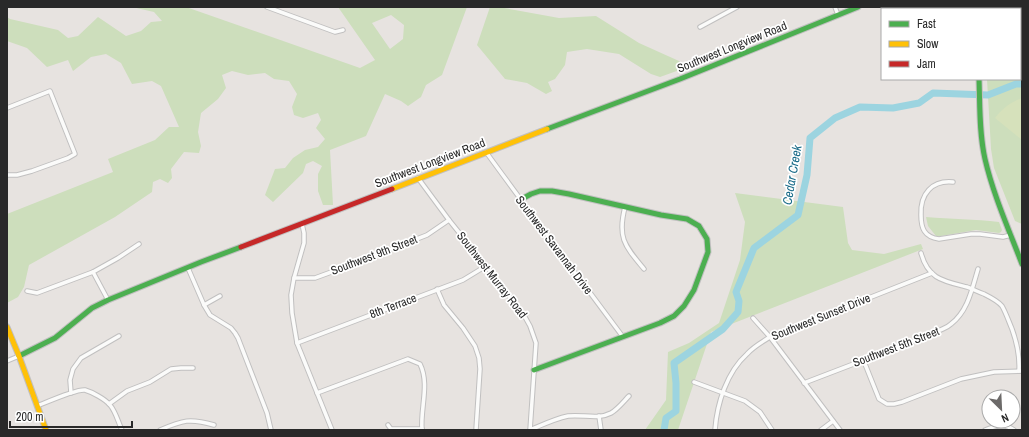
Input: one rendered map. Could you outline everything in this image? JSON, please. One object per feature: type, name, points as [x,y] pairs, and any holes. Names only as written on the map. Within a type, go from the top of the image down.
[{"type":"street","points":[[267,7],[335,32],[343,30]]},
{"type":"street","points":[[700,27],[737,7]]},
{"type":"street","points":[[835,7],[838,14]]},
{"type":"street","name":"Southwest Longview Road","points":[[19,356],[55,338],[92,308],[108,300],[239,247],[680,79],[848,9],[858,7]]},
{"type":"street","points":[[979,80],[984,159],[1022,264]]},
{"type":"street","points":[[7,108],[50,92],[75,154],[32,171],[17,175],[7,175]]},
{"type":"street","name":"Southwest Savannah Drive","points":[[486,152],[520,200],[623,337]]},
{"type":"street","name":"Southwest Murray Road","points":[[418,178],[525,317],[530,326],[536,343],[530,430]]},
{"type":"street","points":[[953,182],[943,182],[935,185],[931,187],[924,196],[920,207],[921,225],[927,235],[934,239],[939,239],[971,234],[1003,237],[1011,235]]},
{"type":"street","points":[[520,200],[540,191],[552,191],[569,194],[661,215],[687,219],[699,226],[707,239],[708,252],[694,290],[684,306],[674,316],[660,323],[534,370]]},
{"type":"street","points":[[625,207],[622,220],[622,232],[629,250],[644,269]]},
{"type":"street","name":"Southwest 9th Street","points":[[294,278],[315,278],[346,267],[426,234],[449,220]]},
{"type":"street","points":[[302,224],[304,243],[294,278],[291,295],[292,313],[298,343],[332,430]]},
{"type":"street","points":[[27,291],[37,293],[93,272],[140,244]]},
{"type":"street","points":[[863,359],[879,399],[887,404],[902,402],[961,378],[994,372],[1020,371],[1018,347],[1002,306],[990,297],[972,289],[940,279],[932,273],[924,263],[921,253]]},
{"type":"street","name":"8th Terrace","points":[[298,343],[463,280],[486,266]]},
{"type":"street","points":[[188,268],[210,315],[223,323],[235,334],[240,342],[267,413],[271,430]]},
{"type":"street","name":"Southwest 5th Street","points":[[804,383],[949,326],[960,316],[968,303],[978,269]]},
{"type":"street","points":[[93,272],[108,300]]},
{"type":"street","name":"Southwest Sunset Drive","points":[[715,430],[717,412],[729,376],[736,365],[747,353],[770,337],[932,273]]},
{"type":"street","points":[[437,290],[444,305],[463,328],[475,346],[479,358],[480,369],[476,430]]},
{"type":"street","points":[[204,305],[220,296]]},
{"type":"street","points":[[753,318],[770,337],[840,430]]},
{"type":"street","points":[[7,326],[46,430]]},
{"type":"street","points":[[71,393],[70,380],[73,369],[81,358],[119,336]]},
{"type":"street","points":[[7,361],[19,356]]},
{"type":"street","points":[[317,393],[408,359],[420,364],[423,371],[424,385],[422,430],[391,428],[388,425]]},
{"type":"street","points":[[109,404],[127,390],[150,382],[171,369],[193,368]]},
{"type":"street","points":[[694,382],[745,401],[760,412],[772,430]]},
{"type":"street","points":[[37,406],[71,393],[84,390],[98,396],[109,404],[122,430]]},
{"type":"street","points":[[530,430],[556,419],[570,416],[599,416],[613,412],[629,396]]},
{"type":"street","points":[[599,416],[601,430]]},
{"type":"street","points":[[160,430],[190,420],[200,421],[214,426]]},
{"type":"street","points":[[821,430],[833,421]]},
{"type":"street","points":[[985,430],[998,426],[1009,427],[1014,430]]},
{"type":"green space","points":[[132,7],[186,7],[360,68],[375,60],[338,7],[467,7],[442,75],[426,85],[421,97],[408,106],[385,94],[366,136],[330,150],[333,205],[323,205],[318,191],[318,174],[322,166],[313,161],[306,164],[303,173],[273,202],[265,195],[275,169],[285,168],[293,158],[305,150],[318,147],[325,139],[316,128],[321,120],[318,113],[303,118],[294,115],[292,107],[297,94],[289,81],[274,79],[265,73],[248,75],[232,71],[222,75],[226,88],[218,99],[201,113],[198,132],[201,146],[199,153],[184,152],[171,169],[172,178],[168,183],[160,179],[153,182],[152,192],[115,217],[29,265],[24,287],[18,297],[7,303],[7,214],[113,172],[108,159],[155,140],[169,127],[179,127],[161,86],[152,81],[132,84],[121,63],[106,54],[91,57],[73,71],[68,60],[47,67],[27,48],[7,41],[7,17],[58,30],[68,38],[78,36],[98,17],[126,36],[141,31],[151,22],[162,21],[154,12]],"holes":[[[391,15],[404,25],[403,39],[390,49],[372,23]]]},
{"type":"green space","points":[[490,7],[499,7],[559,18],[596,16],[639,43],[679,61],[685,68],[660,77],[651,74],[619,54],[587,49],[567,52],[565,65],[555,79],[548,82],[552,91],[546,94],[527,83],[505,79],[477,45]]},
{"type":"green space","points":[[1021,42],[1022,224],[1015,221],[994,168],[991,149],[987,80],[1021,80]]},
{"type":"green space","points":[[1022,98],[1022,140],[995,118],[1007,106]]},
{"type":"green space","points":[[735,193],[843,207],[848,243],[852,250],[884,254],[921,244],[923,249],[711,332],[678,430],[645,430],[666,400],[668,352],[689,343],[719,323],[740,260],[745,222]]},
{"type":"green space","points":[[926,217],[999,222],[1002,230],[999,233],[976,230],[936,236],[928,226]]},
{"type":"waterway","name":"Cedar Creek","points":[[664,430],[666,418],[676,411],[674,363],[723,329],[738,312],[739,301],[736,292],[754,248],[798,215],[807,175],[810,138],[835,118],[860,107],[893,108],[919,103],[933,93],[988,95],[1016,84],[1022,84]]},
{"type":"traffic: fast","points":[[547,129],[680,79],[858,7]]},
{"type":"traffic: fast","points":[[979,80],[981,129],[983,149],[988,172],[1022,264]]},
{"type":"traffic: fast","points":[[520,200],[540,191],[552,191],[569,194],[661,215],[687,219],[699,226],[707,239],[708,252],[694,290],[684,306],[674,316],[660,323],[534,370]]},
{"type":"traffic: fast","points":[[19,356],[55,338],[92,308],[108,300],[241,247]]},
{"type":"traffic: slow","points":[[392,189],[547,129]]},
{"type":"traffic: slow","points":[[7,327],[46,430]]},
{"type":"traffic: jam","points":[[241,247],[392,189]]}]
